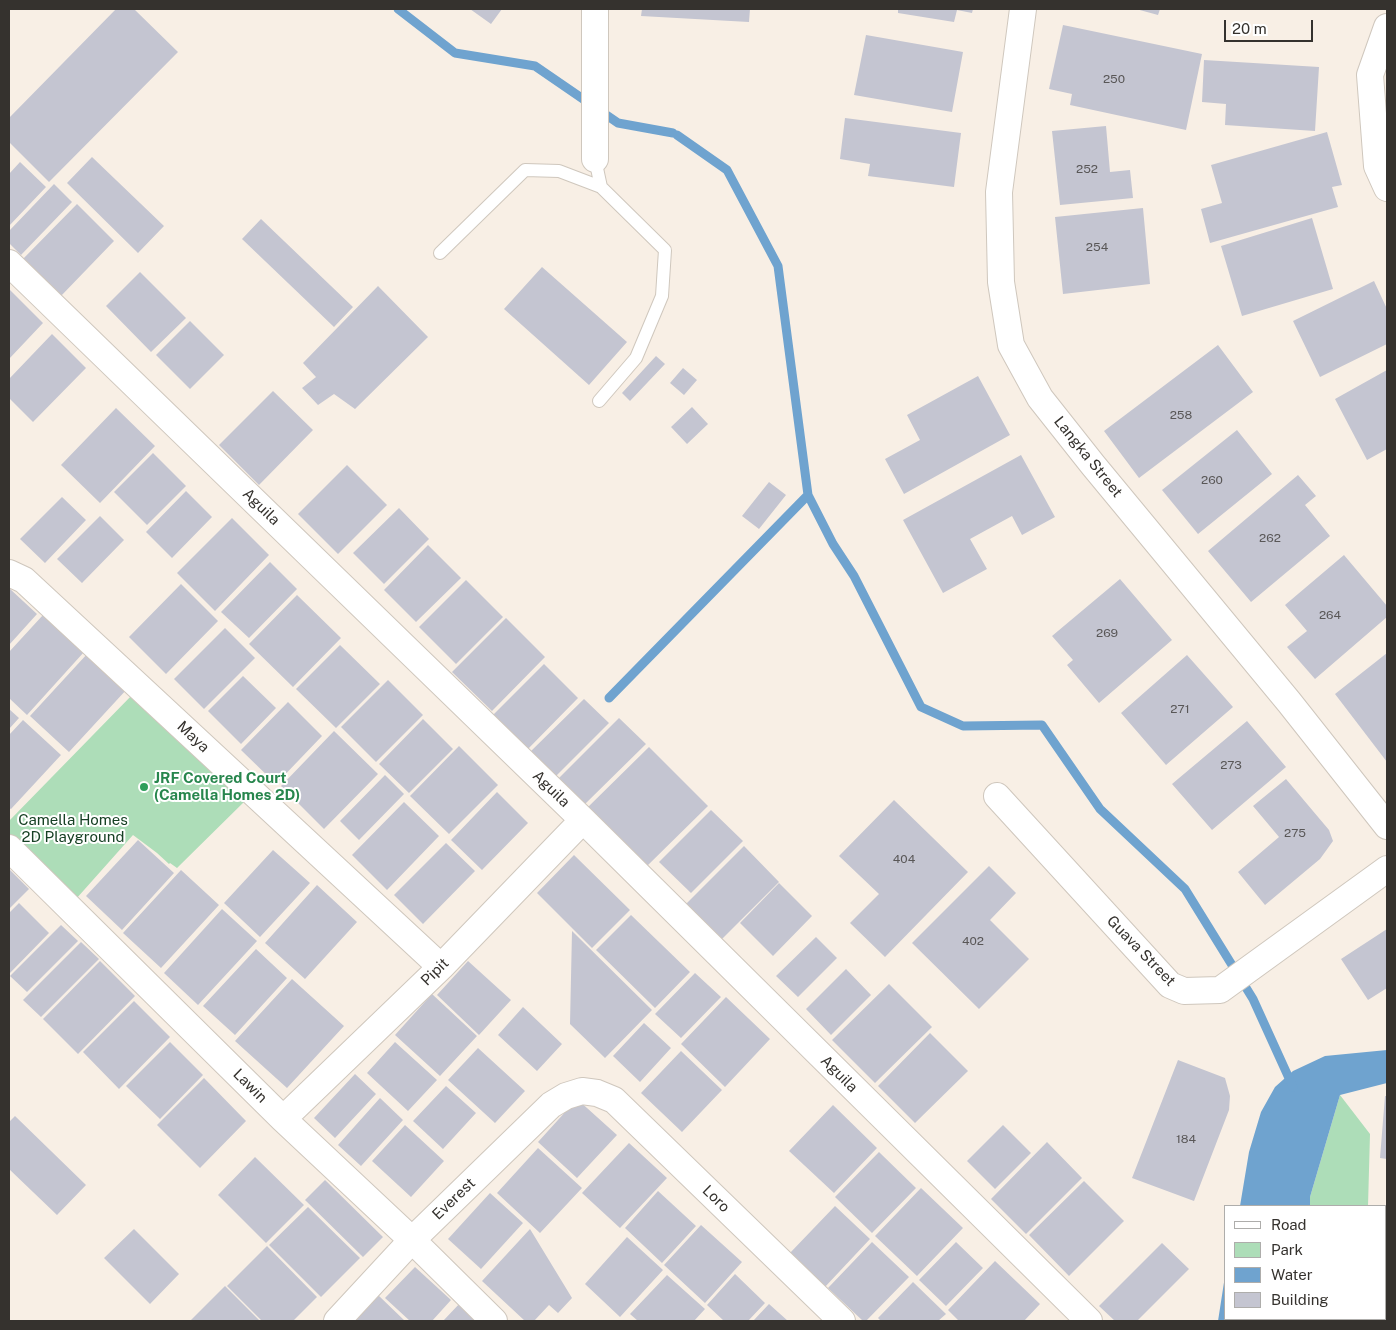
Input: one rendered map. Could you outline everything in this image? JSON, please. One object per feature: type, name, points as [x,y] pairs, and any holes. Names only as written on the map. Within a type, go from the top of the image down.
[{"type":"street","points":[[595,9],[595,159]]},
{"type":"street","name":"Langka Street","points":[[1023,9],[999,192],[1002,282],[1011,344],[1040,398],[1289,702],[1387,826]]},
{"type":"street","points":[[1387,27],[1370,75],[1377,166],[1387,188]]},
{"type":"street","name":"Aguila","points":[[9,262],[583,820],[1089,1321]]},
{"type":"street","name":"Maya","points":[[9,573],[24,580],[441,967]]},
{"type":"street","name":"Guava Street","points":[[997,796],[1170,985],[1184,991],[1220,990],[1387,869]]},
{"type":"street","name":"Pipit","points":[[283,1119],[441,967],[583,820]]},
{"type":"street","name":"Lawin","points":[[9,848],[283,1119],[412,1240],[494,1321]]},
{"type":"street","name":"Everest","points":[[337,1321],[412,1240],[551,1105],[566,1096],[582,1091]]},
{"type":"street","name":"Loro","points":[[582,1091],[597,1093],[614,1100],[842,1321]]},
{"type":"lane","points":[[595,159],[601,187]]},
{"type":"lane","points":[[440,252],[525,170],[559,171],[601,187],[665,250],[662,296],[636,358],[599,401]]},
{"type":"green space","name":"Camella Homes 2D Playground","points":[[133,694],[247,799],[177,868],[169,864],[133,835],[76,899],[9,836],[9,821]]},
{"type":"green space","points":[[1340,1095],[1370,1134],[1368,1205],[1310,1205],[1310,1197]]},
{"type":"green space","points":[[1312,1320],[1364,1320],[1364,1321]]},
{"type":"water","points":[[1387,1050],[1387,1083],[1340,1095],[1310,1197],[1310,1205],[1240,1205],[1249,1152],[1261,1112],[1275,1087],[1293,1071],[1325,1056]]},
{"type":"water","points":[[1224,1282],[1224,1320],[1313,1321],[1218,1321]]},
{"type":"building","points":[[116,9],[134,9],[178,52],[49,182],[9,142],[9,118]]},
{"type":"building","points":[[470,9],[502,9],[491,24]]},
{"type":"building","points":[[642,9],[750,9],[749,22],[641,16]]},
{"type":"building","points":[[898,9],[973,9],[972,13],[957,10],[954,22],[898,13]]},
{"type":"building","points":[[1136,9],[1160,9],[1158,15]]},
{"type":"building","points":[[1063,25],[1202,54],[1186,130],[1070,105],[1072,94],[1049,89]]},
{"type":"building","points":[[866,35],[963,52],[952,112],[854,95]]},
{"type":"building","points":[[1204,60],[1319,67],[1315,131],[1225,125],[1226,104],[1202,102]]},
{"type":"building","points":[[845,118],[961,133],[954,187],[868,176],[870,164],[840,159]]},
{"type":"building","points":[[1106,126],[1110,172],[1130,170],[1133,198],[1060,205],[1052,131]]},
{"type":"building","points":[[1327,132],[1342,185],[1332,187],[1338,207],[1210,243],[1201,209],[1222,203],[1211,165]]},
{"type":"building","points":[[92,157],[164,226],[138,253],[67,183]]},
{"type":"building","points":[[20,162],[46,187],[9,226],[9,174]]},
{"type":"building","points":[[54,184],[72,202],[21,255],[9,243],[9,231]]},
{"type":"building","points":[[77,204],[114,241],[60,297],[22,260]]},
{"type":"building","points":[[1143,208],[1150,284],[1063,294],[1055,217]]},
{"type":"building","points":[[1312,218],[1333,289],[1242,316],[1221,246]]},
{"type":"building","points":[[261,219],[353,307],[334,327],[242,239]]},
{"type":"building","points":[[542,267],[627,342],[589,385],[504,309]]},
{"type":"building","points":[[140,272],[186,318],[151,352],[106,306]]},
{"type":"building","points":[[1374,281],[1387,309],[1387,344],[1320,377],[1293,321]]},
{"type":"building","points":[[378,286],[428,337],[355,409],[334,394],[318,405],[302,388],[316,377],[303,363]]},
{"type":"building","points":[[9,289],[43,323],[9,359]]},
{"type":"building","points":[[190,321],[224,355],[190,389],[156,355]]},
{"type":"building","points":[[52,334],[86,368],[33,422],[9,398],[9,379]]},
{"type":"building","points":[[1218,345],[1253,392],[1139,478],[1104,431]]},
{"type":"building","points":[[656,356],[665,364],[630,401],[622,393]]},
{"type":"building","points":[[683,368],[697,380],[684,395],[670,383]]},
{"type":"building","points":[[1387,370],[1387,449],[1367,460],[1335,399]]},
{"type":"building","points":[[978,376],[1010,435],[904,494],[885,459],[920,440],[907,415]]},
{"type":"building","points":[[273,391],[313,430],[259,485],[219,445]]},
{"type":"building","points":[[692,407],[708,424],[687,444],[671,427]]},
{"type":"building","points":[[116,408],[155,446],[100,503],[61,465]]},
{"type":"building","points":[[1237,430],[1272,474],[1198,534],[1162,490]]},
{"type":"building","points":[[153,453],[186,486],[147,525],[114,492]]},
{"type":"building","points":[[1021,455],[1055,517],[1022,535],[1012,516],[970,539],[987,569],[943,593],[903,520]]},
{"type":"building","points":[[347,465],[387,505],[338,554],[298,514]]},
{"type":"building","points":[[1298,475],[1316,496],[1305,505],[1330,536],[1251,602],[1208,551]]},
{"type":"building","points":[[769,482],[786,495],[759,529],[742,516]]},
{"type":"building","points":[[186,491],[212,517],[172,558],[146,532]]},
{"type":"building","points":[[62,497],[86,520],[45,563],[20,539]]},
{"type":"building","points":[[399,508],[429,539],[384,584],[353,553]]},
{"type":"building","points":[[100,516],[124,540],[82,583],[57,559]]},
{"type":"building","points":[[232,518],[269,555],[215,611],[177,573]]},
{"type":"building","points":[[428,545],[461,578],[416,622],[384,590]]},
{"type":"building","points":[[1344,555],[1387,606],[1387,617],[1315,679],[1287,647],[1307,631],[1285,605]]},
{"type":"building","points":[[270,562],[297,589],[249,638],[221,612]]},
{"type":"building","points":[[1120,579],[1172,640],[1099,703],[1067,665],[1073,660],[1052,636]]},
{"type":"building","points":[[466,580],[503,617],[456,664],[419,627]]},
{"type":"building","points":[[181,584],[218,621],[166,674],[129,637]]},
{"type":"building","points":[[9,588],[37,614],[9,645]]},
{"type":"building","points":[[297,595],[341,638],[293,687],[249,644]]},
{"type":"building","points":[[43,615],[84,652],[27,715],[9,698],[9,652]]},
{"type":"building","points":[[506,618],[545,657],[492,711],[452,672]]},
{"type":"building","points":[[225,628],[255,658],[204,709],[174,679]]},
{"type":"building","points":[[340,645],[380,684],[336,728],[296,689]]},
{"type":"building","points":[[88,653],[127,689],[69,752],[30,716]]},
{"type":"building","points":[[1387,653],[1387,762],[1335,694]]},
{"type":"building","points":[[1187,655],[1233,707],[1166,765],[1121,713]]},
{"type":"building","points":[[544,664],[578,698],[526,751],[491,717]]},
{"type":"building","points":[[243,676],[276,708],[241,744],[208,711]]},
{"type":"building","points":[[388,680],[423,715],[376,762],[341,727]]},
{"type":"building","points":[[584,699],[609,723],[554,778],[529,753]]},
{"type":"building","points":[[288,702],[322,736],[276,784],[241,750]]},
{"type":"building","points":[[9,709],[19,718],[9,729]]},
{"type":"building","points":[[619,718],[646,744],[585,804],[559,778]]},
{"type":"building","points":[[423,719],[453,749],[409,793],[379,764]]},
{"type":"building","points":[[23,720],[61,755],[11,809],[9,808],[9,735]]},
{"type":"building","points":[[1247,721],[1286,767],[1212,830],[1172,784]]},
{"type":"building","points":[[334,731],[378,774],[324,829],[281,786]]},
{"type":"building","points":[[459,746],[498,785],[449,834],[410,796]]},
{"type":"building","points":[[649,747],[708,806],[646,867],[587,808]]},
{"type":"building","points":[[385,775],[404,794],[359,840],[340,821]]},
{"type":"building","points":[[1286,779],[1329,830],[1333,841],[1320,859],[1265,905],[1238,872],[1279,837],[1253,806]]},
{"type":"building","points":[[497,792],[528,823],[482,870],[451,840]]},
{"type":"building","points":[[894,800],[968,872],[885,957],[850,923],[879,894],[839,856]]},
{"type":"building","points":[[404,802],[439,836],[387,890],[352,855]]},
{"type":"building","points":[[711,810],[743,841],[691,893],[659,862]]},
{"type":"building","points":[[138,840],[174,873],[122,930],[86,896]]},
{"type":"building","points":[[446,843],[475,871],[423,924],[394,895]]},
{"type":"building","points":[[744,846],[779,882],[721,940],[686,904]]},
{"type":"building","points":[[273,850],[310,883],[260,937],[224,903]]},
{"type":"building","points":[[574,855],[630,910],[592,948],[537,893]]},
{"type":"building","points":[[989,866],[1016,893],[990,920],[1029,959],[979,1009],[912,943]]},
{"type":"building","points":[[9,869],[29,889],[9,909]]},
{"type":"building","points":[[181,870],[219,905],[161,968],[123,933]]},
{"type":"building","points":[[779,883],[812,916],[773,956],[740,923]]},
{"type":"building","points":[[317,885],[357,922],[305,979],[265,943]]},
{"type":"building","points":[[19,903],[49,933],[9,974],[9,913]]},
{"type":"building","points":[[222,909],[257,941],[198,1005],[164,973]]},
{"type":"building","points":[[631,915],[690,972],[655,1008],[596,950]]},
{"type":"building","points":[[61,925],[78,941],[27,992],[10,976]]},
{"type":"building","points":[[1387,929],[1387,988],[1368,1000],[1341,959]]},
{"type":"building","points":[[572,931],[652,1010],[605,1058],[570,1024]]},
{"type":"building","points":[[816,937],[837,958],[798,997],[776,976]]},
{"type":"building","points":[[81,942],[99,959],[41,1017],[23,1000]]},
{"type":"building","points":[[256,949],[287,978],[235,1035],[203,1006]]},
{"type":"building","points":[[100,961],[135,996],[78,1054],[43,1019]]},
{"type":"building","points":[[468,961],[511,1000],[479,1035],[437,995]]},
{"type":"building","points":[[846,969],[871,995],[831,1035],[806,1009]]},
{"type":"building","points":[[695,973],[721,997],[681,1038],[655,1014]]},
{"type":"building","points":[[292,979],[344,1026],[287,1088],[235,1041]]},
{"type":"building","points":[[889,984],[932,1027],[875,1083],[832,1040]]},
{"type":"building","points":[[432,994],[477,1036],[440,1076],[395,1035]]},
{"type":"building","points":[[726,997],[770,1039],[725,1087],[681,1044]]},
{"type":"building","points":[[134,1001],[170,1037],[119,1089],[83,1052]]},
{"type":"building","points":[[523,1007],[562,1044],[537,1071],[498,1035]]},
{"type":"building","points":[[644,1023],[671,1048],[640,1082],[613,1056]]},
{"type":"building","points":[[930,1033],[968,1071],[915,1123],[878,1086]]},
{"type":"building","points":[[170,1042],[203,1075],[160,1119],[126,1086]]},
{"type":"building","points":[[395,1042],[437,1080],[408,1111],[367,1073]]},
{"type":"building","points":[[478,1048],[525,1091],[495,1123],[448,1080]]},
{"type":"building","points":[[681,1051],[722,1090],[682,1132],[641,1093]]},
{"type":"building","points":[[1178,1060],[1225,1078],[1230,1096],[1229,1110],[1194,1201],[1132,1178]]},
{"type":"building","points":[[355,1074],[376,1094],[335,1138],[314,1118]]},
{"type":"building","points":[[204,1078],[246,1121],[200,1168],[157,1125]]},
{"type":"building","points":[[446,1086],[476,1113],[443,1149],[413,1121]]},
{"type":"building","points":[[1385,1096],[1387,1096],[1387,1159],[1380,1158]]},
{"type":"building","points":[[380,1098],[403,1120],[361,1166],[338,1145]]},
{"type":"building","points":[[577,1099],[617,1135],[577,1178],[538,1142]]},
{"type":"building","points":[[833,1105],[877,1148],[834,1193],[789,1151]]},
{"type":"building","points":[[15,1116],[86,1185],[57,1215],[9,1169],[9,1122]]},
{"type":"building","points":[[405,1125],[444,1161],[411,1197],[372,1161]]},
{"type":"building","points":[[1003,1125],[1031,1153],[995,1189],[967,1161]]},
{"type":"building","points":[[1047,1142],[1082,1178],[1026,1234],[991,1199]]},
{"type":"building","points":[[629,1143],[667,1178],[620,1228],[582,1193]]},
{"type":"building","points":[[538,1148],[582,1188],[540,1233],[497,1193]]},
{"type":"building","points":[[879,1152],[916,1188],[872,1233],[835,1197]]},
{"type":"building","points":[[255,1157],[304,1205],[266,1243],[218,1195]]},
{"type":"building","points":[[325,1180],[383,1237],[363,1257],[305,1200]]},
{"type":"building","points":[[1084,1181],[1124,1221],[1069,1276],[1029,1235]]},
{"type":"building","points":[[921,1188],[963,1228],[917,1276],[875,1236]]},
{"type":"building","points":[[658,1191],[696,1226],[662,1263],[625,1228]]},
{"type":"building","points":[[490,1193],[523,1223],[481,1269],[448,1239]]},
{"type":"building","points":[[835,1206],[870,1239],[824,1288],[789,1254]]},
{"type":"building","points":[[308,1207],[360,1258],[321,1297],[269,1245]]},
{"type":"building","points":[[701,1225],[742,1262],[705,1303],[664,1265]]},
{"type":"building","points":[[134,1229],[179,1274],[150,1304],[104,1258]]},
{"type":"building","points":[[530,1229],[572,1298],[558,1313],[549,1305],[534,1321],[525,1321],[482,1281]]},
{"type":"building","points":[[627,1237],[663,1270],[620,1317],[585,1284]]},
{"type":"building","points":[[872,1242],[909,1277],[866,1321],[863,1321],[828,1288]]},
{"type":"building","points":[[956,1242],[983,1268],[946,1306],[919,1280]]},
{"type":"building","points":[[1162,1243],[1189,1269],[1137,1321],[1115,1321],[1099,1306]]},
{"type":"building","points":[[267,1246],[317,1297],[293,1321],[262,1321],[227,1286]]},
{"type":"building","points":[[995,1261],[1040,1304],[1024,1321],[959,1321],[948,1310]]},
{"type":"building","points":[[415,1267],[451,1300],[432,1321],[410,1321],[385,1298]]},
{"type":"building","points":[[735,1274],[765,1303],[748,1321],[724,1321],[707,1305]]},
{"type":"building","points":[[667,1275],[705,1309],[694,1321],[638,1321],[630,1314]]},
{"type":"building","points":[[913,1282],[946,1314],[938,1321],[881,1321],[878,1318]]},
{"type":"building","points":[[225,1286],[260,1321],[190,1321]]},
{"type":"building","points":[[378,1295],[405,1321],[353,1321]]},
{"type":"building","points":[[461,1302],[482,1321],[443,1321]]},
{"type":"building","points":[[769,1304],[788,1321],[753,1321]]},
{"type":"waterway","points":[[398,9],[455,53],[535,66],[618,123],[673,133]]},
{"type":"waterway","points":[[677,135],[727,170],[778,266],[808,495],[833,544],[854,576],[921,707],[963,726],[1042,725],[1100,809],[1185,889],[1253,999],[1293,1087]]},
{"type":"waterway","points":[[609,698],[808,495]]},
{"type":"place","name":"JRF Covered Court (Camella Homes 2D)","points":[[144,787]]}]
